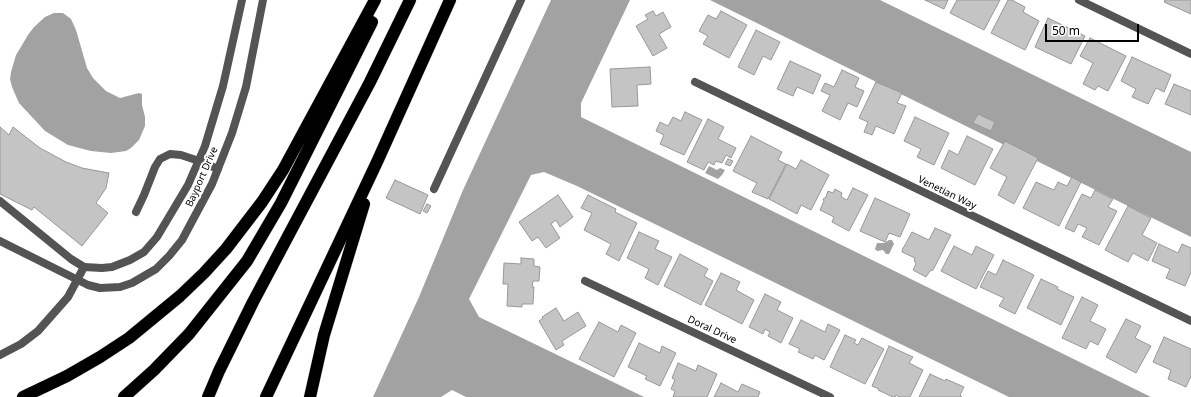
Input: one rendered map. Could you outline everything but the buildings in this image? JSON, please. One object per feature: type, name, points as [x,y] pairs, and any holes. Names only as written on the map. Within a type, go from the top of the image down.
[{"type":"highway","points":[[23,397],[67,376],[129,338],[204,274],[226,249],[262,202],[283,170],[375,0]]},
{"type":"highway","points":[[124,397],[154,370],[189,334],[247,261],[281,203],[383,0]]},
{"type":"highway","points":[[208,397],[218,371],[367,89],[410,0]]},
{"type":"highway","points":[[266,397],[377,162],[450,0]]},
{"type":"highway","points":[[310,397],[324,335],[377,162]]},
{"type":"street","name":"Bayport Drive","points":[[84,267],[112,267],[130,260],[144,252],[152,244],[167,222],[188,185],[210,134],[223,86],[242,0]]},
{"type":"street","name":"Bayport Drive","points":[[0,241],[93,287],[120,287],[138,280],[156,269],[182,240],[218,169],[232,133],[246,87],[263,0]]},
{"type":"street","points":[[434,189],[521,0]]},
{"type":"street","points":[[1079,0],[1191,54]]},
{"type":"street","name":"Venetian Way","points":[[695,82],[1191,321]]},
{"type":"street","points":[[136,212],[155,167],[160,159],[170,154],[181,155],[218,169]]},
{"type":"street","points":[[0,201],[71,259],[84,267],[68,297],[38,331],[21,344],[0,355]]},
{"type":"street","name":"Doral Drive","points":[[585,281],[830,397]]},
{"type":"shaded area","points":[[551,0],[630,0],[581,103],[581,117],[1151,397],[1009,397],[577,186],[544,172],[531,175],[469,299],[479,317],[644,397],[466,397],[452,390],[441,397],[373,397],[419,297],[463,190]]},
{"type":"shaded area","points":[[710,0],[880,0],[1191,152],[1191,237]]},
{"type":"shaded area","points":[[54,13],[63,13],[71,19],[76,30],[87,68],[93,78],[106,91],[120,98],[139,93],[142,94],[145,126],[139,140],[126,151],[111,153],[91,151],[68,145],[45,131],[19,103],[10,79],[16,55],[34,27],[45,17]]},
{"type":"shaded area","points":[[709,166],[717,170],[720,168],[725,170],[718,179],[705,173]]},
{"type":"shaded area","points":[[892,240],[894,244],[889,254],[886,254],[883,250],[877,251],[875,249],[877,243],[884,243]]}]
